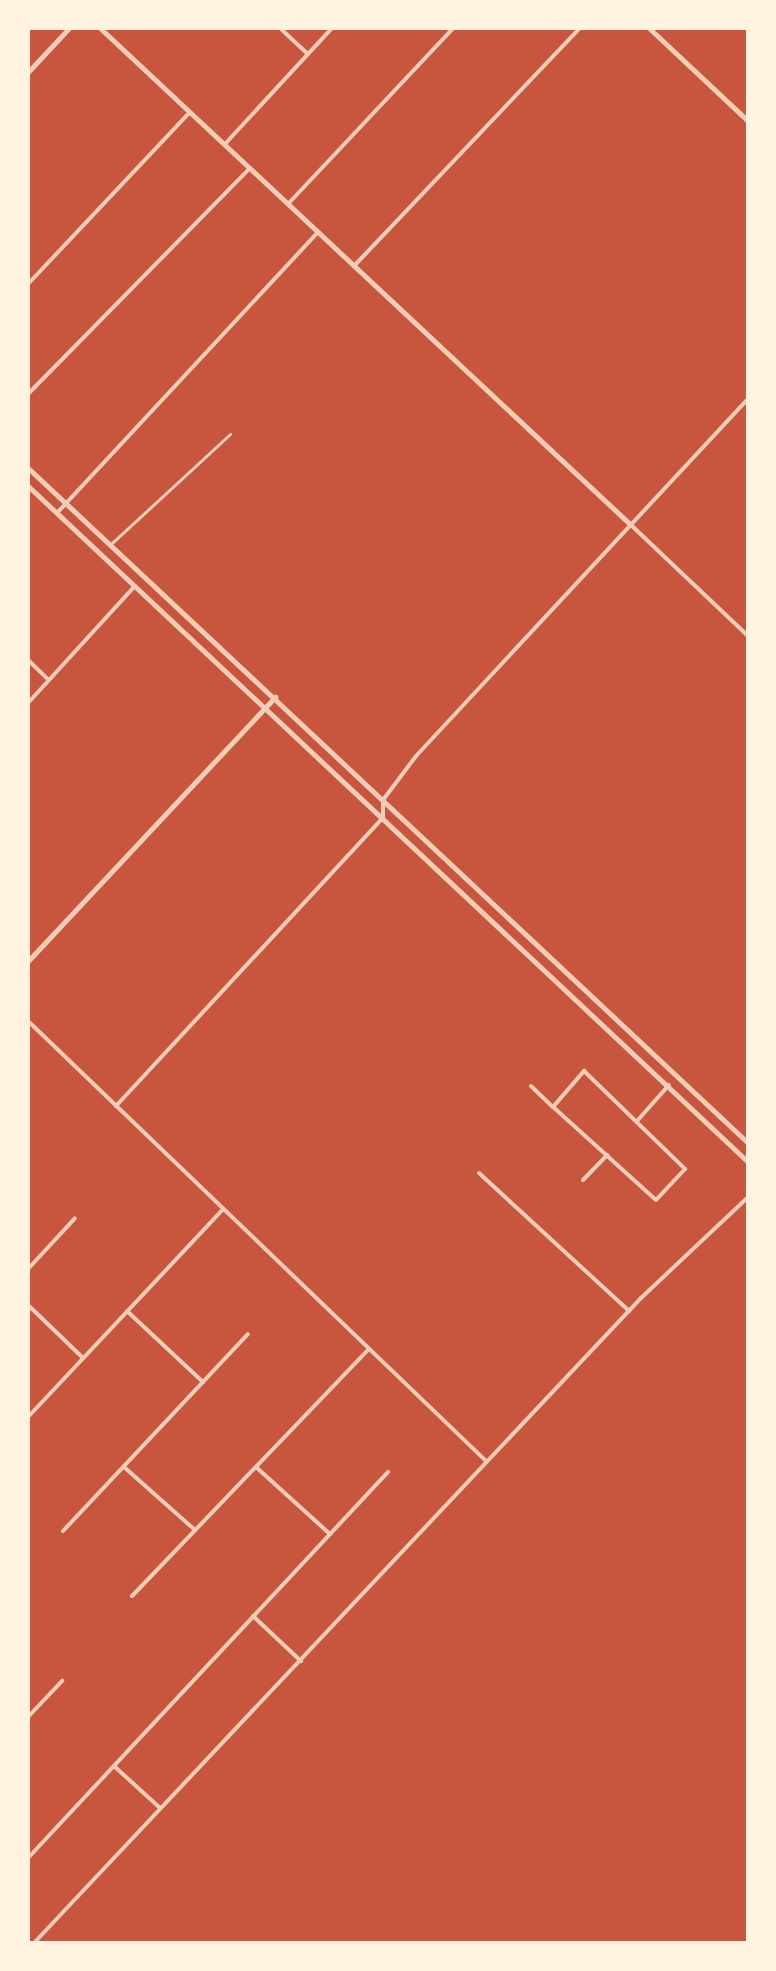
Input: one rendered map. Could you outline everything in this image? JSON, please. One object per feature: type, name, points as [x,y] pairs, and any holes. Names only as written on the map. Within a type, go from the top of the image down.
[{"type":"street","points":[[28,72],[69,28]]},
{"type":"street","points":[[100,28],[748,636]]},
{"type":"street","points":[[280,28],[308,54]]},
{"type":"street","points":[[224,144],[332,28]]},
{"type":"street","points":[[288,204],[454,28]]},
{"type":"street","points":[[354,266],[580,28]]},
{"type":"street","points":[[649,28],[747,116]]},
{"type":"street","points":[[28,284],[190,112]]},
{"type":"street","points":[[28,394],[250,168]]},
{"type":"street","points":[[58,513],[318,232]]},
{"type":"street","points":[[116,1106],[383,818],[384,800],[748,399]]},
{"type":"street","points":[[28,468],[748,1143]]},
{"type":"street","points":[[28,486],[748,1162]]},
{"type":"street","points":[[28,703],[134,588]]},
{"type":"street","points":[[28,660],[49,680]]},
{"type":"street","points":[[28,960],[275,696]]},
{"type":"street","points":[[480,890],[481,909]]},
{"type":"street","points":[[28,1021],[486,1461]]},
{"type":"street","points":[[531,1086],[656,1200],[685,1168],[584,1071],[553,1106]]},
{"type":"street","points":[[636,1121],[678,1075]]},
{"type":"street","points":[[583,1180],[606,1155]]},
{"type":"street","points":[[479,1173],[629,1311]]},
{"type":"street","points":[[33,1944],[629,1311],[748,1197]]},
{"type":"street","points":[[28,1416],[224,1209]]},
{"type":"street","points":[[28,1269],[75,1218]]},
{"type":"street","points":[[28,1305],[83,1358]]},
{"type":"street","points":[[127,1311],[203,1382]]},
{"type":"street","points":[[63,1531],[248,1334]]},
{"type":"street","points":[[132,1596],[369,1349]]},
{"type":"street","points":[[124,1466],[195,1530]]},
{"type":"street","points":[[256,1467],[330,1534]]},
{"type":"street","points":[[28,1858],[388,1472]]},
{"type":"street","points":[[253,1616],[300,1660]]},
{"type":"street","points":[[28,1718],[62,1681]]},
{"type":"street","points":[[114,1766],[160,1808]]},
{"type":"lane","points":[[110,545],[230,434]]}]
